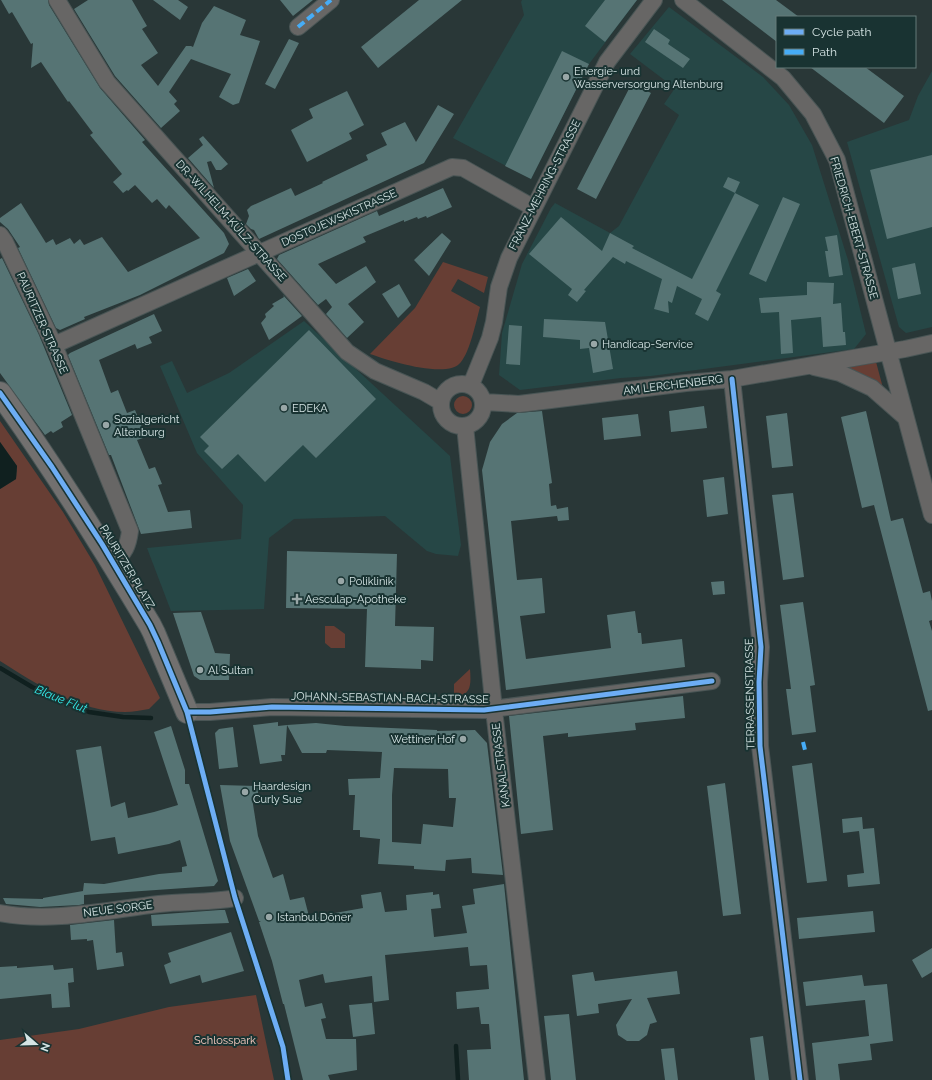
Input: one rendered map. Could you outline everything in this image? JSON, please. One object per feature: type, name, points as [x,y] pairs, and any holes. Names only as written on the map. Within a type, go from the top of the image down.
[{"type":"street","name":"DR.-WILHELM-KÜLZ-STRASSE","points":[[57,0],[107,82],[347,352],[375,371],[424,392],[441,402]]},
{"type":"street","points":[[298,27],[330,0]]},
{"type":"street","name":"FRANZ-MEHRING-STRASSE","points":[[471,385],[490,338],[499,287],[509,258],[606,62],[654,0]]},
{"type":"street","name":"FRIEDRICH-EBERT-STRASSE","points":[[683,0],[783,78],[813,114],[837,160],[932,515]]},
{"type":"street","name":"DOSTOJEWSKISTRASSE","points":[[54,345],[452,167],[463,168],[534,208]]},
{"type":"street","name":"PAURITZER STRASSE","points":[[0,235],[5,242],[54,345],[81,412]]},
{"type":"street","name":"AM LERCHENBERG","points":[[484,402],[520,404],[686,383],[732,379],[888,352],[932,342]]},
{"type":"street","points":[[808,365],[840,373],[872,388],[905,417]]},
{"type":"street","name":"TERRASSENSTRASSE","points":[[732,379],[761,647],[759,682],[761,755],[800,1080]]},
{"type":"street","points":[[458,384],[471,385],[477,389],[482,395],[484,402],[484,408],[477,420],[466,426],[451,424],[446,419],[441,408],[443,396],[452,386],[458,384]]},
{"type":"street","name":"PAURITZER PLATZ","points":[[0,393],[35,441],[113,563],[154,633],[187,712]]},
{"type":"street","name":"PAURITZER PLATZ","points":[[81,412],[130,531],[128,545],[122,555],[113,563]]},
{"type":"street","name":"KANALSTRASSE","points":[[466,426],[494,710],[537,1080]]},
{"type":"street","name":"JOHANN-SEBASTIAN-BACH-STRASSE","points":[[187,712],[210,712],[272,707],[494,710],[712,681]]},
{"type":"street","name":"NEUE SORGE","points":[[0,913],[38,916],[68,915],[160,904],[235,898]]},
{"type":"shaded area","points":[[522,0],[637,0],[589,64],[531,179],[453,138],[524,15],[521,2]]},
{"type":"shaded area","points":[[669,7],[763,77],[789,105],[812,145],[848,260],[866,334],[854,349],[651,376],[520,390],[499,375],[502,333],[522,264],[551,208],[555,203],[610,233],[619,226],[679,115],[664,104],[675,88],[630,54]]},
{"type":"shaded area","points":[[932,71],[932,327],[906,333],[899,327],[847,142],[909,120],[918,96]]},
{"type":"shaded area","points":[[304,321],[450,456],[461,545],[458,556],[436,554],[427,551],[385,516],[294,519],[269,538],[264,609],[171,611],[147,548],[241,539],[243,505],[197,453],[160,366],[172,361],[187,393],[229,373]]},
{"type":"shaded area","points":[[0,442],[17,466],[16,479],[0,489]]},
{"type":"green space","points":[[443,262],[488,277],[484,293],[458,279],[451,291],[480,307],[470,344],[461,362],[454,367],[431,369],[403,364],[370,354],[415,308]]},
{"type":"green space","points":[[875,358],[883,388],[843,367]]},
{"type":"green space","points":[[463,396],[469,399],[472,405],[469,411],[463,414],[457,411],[454,405],[457,399]]},
{"type":"green space","points":[[0,421],[63,512],[95,565],[160,698],[149,709],[125,712],[108,711],[75,702],[28,679],[0,661],[0,489],[16,479],[17,466],[0,442]]},
{"type":"green space","points":[[325,626],[334,626],[345,634],[345,648],[331,648],[325,643]]},
{"type":"green space","points":[[470,669],[469,688],[464,694],[454,695],[454,684]]},
{"type":"green space","name":"Schlosspark","points":[[256,995],[274,1080],[0,1080],[0,1040],[79,1029],[169,1007]]},
{"type":"building","points":[[1,0],[48,0],[49,5],[100,88],[145,140],[142,142],[224,233],[229,244],[224,253],[140,295],[84,317],[85,319],[60,330],[56,328],[18,248],[20,247],[8,229],[0,222],[0,218],[21,203],[46,243],[53,239],[56,245],[70,238],[74,244],[80,239],[84,245],[102,237],[128,272],[200,238],[169,205],[166,209],[157,199],[152,203],[135,185],[123,193],[113,182],[122,174],[90,135],[93,133],[69,101],[68,102],[41,62],[31,68],[33,43],[31,44],[12,12],[9,14]]},
{"type":"building","points":[[88,0],[132,0],[147,26],[142,29],[158,53],[141,65],[158,86],[186,46],[193,47],[202,23],[214,6],[246,20],[240,35],[260,41],[239,103],[233,105],[219,97],[231,74],[191,59],[169,92],[177,101],[174,104],[180,111],[161,128],[115,76],[74,9]]},
{"type":"building","points":[[153,0],[178,0],[188,7],[180,20]]},
{"type":"building","points":[[280,0],[313,0],[293,16]]},
{"type":"building","points":[[419,0],[462,0],[378,68],[361,47]]},
{"type":"building","points":[[605,0],[637,0],[605,42],[585,26]]},
{"type":"building","points":[[722,0],[776,0],[798,16],[776,16],[776,41]]},
{"type":"building","points":[[654,29],[670,40],[668,44],[690,59],[683,68],[645,42]]},
{"type":"building","points":[[289,39],[299,43],[275,89],[265,84]]},
{"type":"building","points":[[562,51],[589,64],[531,179],[505,166]]},
{"type":"building","points":[[811,68],[866,68],[904,96],[884,123]]},
{"type":"building","points":[[632,83],[651,93],[596,199],[577,189]]},
{"type":"building","points":[[347,91],[364,125],[349,133],[352,139],[307,162],[291,130],[313,118],[309,109]]},
{"type":"building","points":[[438,105],[454,114],[424,163],[259,239],[254,230],[246,224],[249,216],[247,210],[251,206],[291,188],[295,196],[368,160],[366,155],[387,145],[381,133],[405,122],[416,142]]},
{"type":"building","points":[[203,136],[228,164],[221,170],[216,170],[211,161],[207,162],[214,188],[188,158],[203,145],[199,139]]},
{"type":"building","points":[[932,155],[932,227],[887,239],[870,170]]},
{"type":"building","points":[[728,177],[740,182],[735,193],[723,187]]},
{"type":"building","points":[[443,188],[452,207],[427,218],[426,216],[418,219],[417,217],[404,222],[404,220],[363,237],[366,242],[318,264],[336,284],[366,266],[376,282],[348,304],[364,322],[347,338],[326,314],[332,307],[326,299],[318,305],[277,259],[279,255],[377,211],[379,216]]},
{"type":"building","points":[[735,193],[759,205],[716,291],[721,294],[708,321],[695,314],[702,299],[677,286],[672,303],[668,301],[669,313],[654,309],[662,279],[626,261],[625,264],[613,257],[584,290],[586,291],[577,302],[568,295],[572,289],[529,254],[561,217],[602,251],[610,233],[634,246],[632,248],[692,279]]},
{"type":"building","points":[[783,197],[800,204],[766,282],[749,274]]},
{"type":"building","points":[[442,233],[451,241],[429,276],[414,260]]},
{"type":"building","points":[[837,235],[843,275],[829,277],[825,251],[828,251],[825,237]]},
{"type":"building","points":[[2,258],[39,335],[72,415],[61,422],[63,427],[53,433],[51,431],[45,435],[0,373],[0,259]]},
{"type":"building","points":[[915,263],[921,294],[898,299],[892,268]]},
{"type":"building","points":[[248,269],[256,281],[234,296],[227,278]]},
{"type":"building","points":[[807,282],[834,283],[833,304],[841,303],[843,332],[845,332],[846,345],[823,347],[821,317],[791,320],[793,353],[781,354],[779,312],[761,313],[759,298],[807,295]]},
{"type":"building","points":[[399,284],[411,305],[398,318],[382,294]]},
{"type":"building","points":[[283,295],[302,316],[269,340],[261,323],[266,317],[265,314],[274,306],[272,304],[284,297]]},
{"type":"building","points":[[154,314],[162,331],[149,337],[152,343],[137,349],[135,344],[99,360],[111,393],[118,390],[127,413],[135,410],[146,437],[137,440],[149,469],[155,467],[162,484],[158,485],[168,512],[190,510],[192,528],[141,534],[111,455],[109,455],[68,355]]},
{"type":"building","name":"Handicap-Service","points":[[544,319],[605,322],[613,369],[593,373],[589,348],[580,349],[580,340],[543,337]]},
{"type":"building","points":[[509,325],[522,326],[520,365],[506,364]]},
{"type":"building","points":[[309,330],[376,399],[316,458],[303,445],[265,482],[238,454],[222,469],[204,451],[209,446],[200,437]]},
{"type":"building","points":[[704,406],[707,428],[671,432],[669,411]]},
{"type":"building","points":[[542,411],[552,483],[549,484],[551,506],[556,505],[557,509],[568,507],[569,520],[558,521],[557,516],[511,521],[517,580],[542,578],[545,613],[520,616],[526,659],[611,648],[607,615],[635,611],[638,633],[641,633],[642,644],[682,639],[685,667],[506,690],[482,470],[490,442],[502,424],[517,413]]},
{"type":"building","points":[[866,411],[891,521],[903,518],[923,593],[930,591],[932,601],[932,620],[929,621],[932,631],[932,710],[928,711],[874,505],[862,508],[841,417]]},
{"type":"building","points":[[787,413],[793,466],[772,468],[766,416]]},
{"type":"building","points":[[638,414],[641,436],[604,440],[602,418]]},
{"type":"building","points":[[724,477],[728,514],[707,517],[703,480]]},
{"type":"building","points":[[793,493],[804,577],[783,580],[772,495]]},
{"type":"building","name":"Poliklinik","points":[[287,551],[397,554],[395,626],[434,627],[433,661],[421,660],[421,669],[365,667],[367,609],[286,608]]},
{"type":"building","points":[[724,581],[725,594],[713,595],[711,582]]},
{"type":"building","points":[[803,602],[815,685],[810,686],[816,732],[792,735],[786,689],[791,689],[780,605]]},
{"type":"building","points":[[201,612],[215,653],[230,654],[229,680],[200,680],[194,676],[173,613]]},
{"type":"building","points":[[683,696],[685,718],[635,723],[636,730],[568,737],[568,733],[543,736],[553,830],[521,834],[509,716]]},
{"type":"building","points":[[278,722],[278,726],[287,725],[285,755],[281,755],[282,761],[260,764],[253,725]]},
{"type":"building","points":[[316,723],[437,731],[475,730],[487,743],[503,875],[472,873],[471,858],[446,860],[445,871],[414,869],[414,866],[378,864],[380,839],[360,837],[360,830],[353,830],[355,795],[349,795],[348,779],[380,778],[382,752],[327,750],[326,753],[302,753],[287,725]],"holes":[[[394,768],[448,769],[449,798],[456,798],[453,827],[423,824],[421,844],[392,842],[392,795]]]},
{"type":"building","points":[[171,726],[185,770],[185,784],[189,784],[218,881],[214,886],[84,895],[84,904],[79,905],[40,907],[6,904],[3,898],[43,899],[83,891],[84,883],[104,884],[159,874],[182,872],[182,867],[187,866],[180,840],[169,844],[118,854],[115,837],[91,841],[76,750],[101,746],[111,807],[125,802],[128,818],[154,812],[178,805],[154,732]]},
{"type":"building","points":[[233,727],[238,767],[219,769],[215,733],[219,729]]},
{"type":"building","points":[[812,763],[827,881],[807,883],[792,766]]},
{"type":"building","points":[[725,783],[741,914],[723,916],[707,786]]},
{"type":"building","points":[[220,785],[258,786],[258,798],[252,798],[258,836],[273,878],[283,874],[290,900],[304,897],[310,920],[335,913],[363,908],[361,895],[381,892],[385,912],[407,910],[406,895],[433,892],[433,895],[439,894],[441,908],[431,909],[434,937],[467,933],[462,906],[475,904],[473,889],[504,884],[524,1080],[469,1080],[467,1050],[491,1049],[489,1024],[481,1024],[479,1007],[457,1009],[456,992],[489,989],[487,965],[470,966],[468,947],[385,955],[389,1000],[374,1002],[372,976],[325,983],[323,974],[299,980],[305,1007],[322,1003],[326,1018],[321,1019],[326,1039],[356,1039],[357,1070],[328,1075],[330,1080],[303,1080],[284,1004],[259,922],[261,921],[259,921],[230,841]]},
{"type":"building","points":[[862,817],[863,829],[874,828],[880,884],[848,887],[847,875],[864,873],[859,831],[843,833],[842,819]]},
{"type":"building","points":[[225,910],[229,923],[152,926],[151,915]]},
{"type":"building","points":[[873,911],[875,932],[799,939],[797,918]]},
{"type":"building","points":[[114,920],[116,953],[122,952],[124,966],[97,970],[93,940],[71,940],[70,925]]},
{"type":"building","points":[[231,932],[244,971],[202,983],[200,975],[170,984],[164,965],[171,962],[168,953]]},
{"type":"building","points":[[932,948],[932,972],[922,978],[912,960]]},
{"type":"building","points":[[53,965],[54,970],[73,968],[74,982],[68,983],[70,1007],[52,1008],[51,994],[0,999],[0,967],[17,966],[17,968]]},
{"type":"building","points":[[677,971],[680,994],[647,998],[657,1022],[650,1024],[647,1035],[639,1041],[627,1041],[618,1035],[616,1025],[632,999],[598,1004],[599,1013],[577,1016],[572,975],[593,972],[595,981]]},
{"type":"building","points":[[862,975],[864,986],[887,984],[893,1041],[870,1044],[872,1060],[838,1064],[840,1080],[816,1080],[812,1043],[869,1036],[865,1000],[806,1006],[803,982]]},
{"type":"building","points":[[372,1003],[375,1034],[353,1037],[349,1005]]},
{"type":"building","points":[[569,1014],[576,1080],[551,1080],[544,1016]]},
{"type":"building","points":[[763,1036],[769,1080],[755,1080],[750,1038]]},
{"type":"building","points":[[674,1048],[678,1080],[665,1080],[661,1049]]},
{"type":"waterway","name":"Blaue Flut","points":[[0,668],[32,687],[89,712],[123,717],[151,718]]},
{"type":"waterway","name":"Blaue Flut","points":[[456,1046],[458,1080]]},
{"type":"marked path","points":[[298,27],[331,0]]},
{"type":"marked path","points":[[803,742],[805,750]]},
{"type":"cycle path","points":[[732,379],[761,647],[759,682],[760,746],[800,1080]]},
{"type":"cycle path","points":[[0,393],[52,467],[102,544],[150,625],[158,642],[187,712],[235,898],[283,1047],[288,1080]]},
{"type":"cycle path","points":[[187,712],[210,712],[272,707],[484,710],[712,681]]},
{"type":"place","name":"Energie- und Wasserversorgung Altenburg","points":[[566,77]]},
{"type":"place","name":"Handicap-Service","points":[[594,344]]},
{"type":"place","name":"EDEKA","points":[[284,408]]},
{"type":"place","name":"Sozialgericht Altenburg","points":[[106,425]]},
{"type":"place","name":"Poliklinik","points":[[341,581]]},
{"type":"place","name":"Aesculap-Apotheke","points":[[297,599]]},
{"type":"place","name":"Al Sultan","points":[[200,670]]},
{"type":"place","name":"Wettiner Hof","points":[[463,739]]},
{"type":"place","name":"Haardesign Curly Sue","points":[[245,792]]},
{"type":"place","name":"Istanbul Döner","points":[[269,917]]}]
